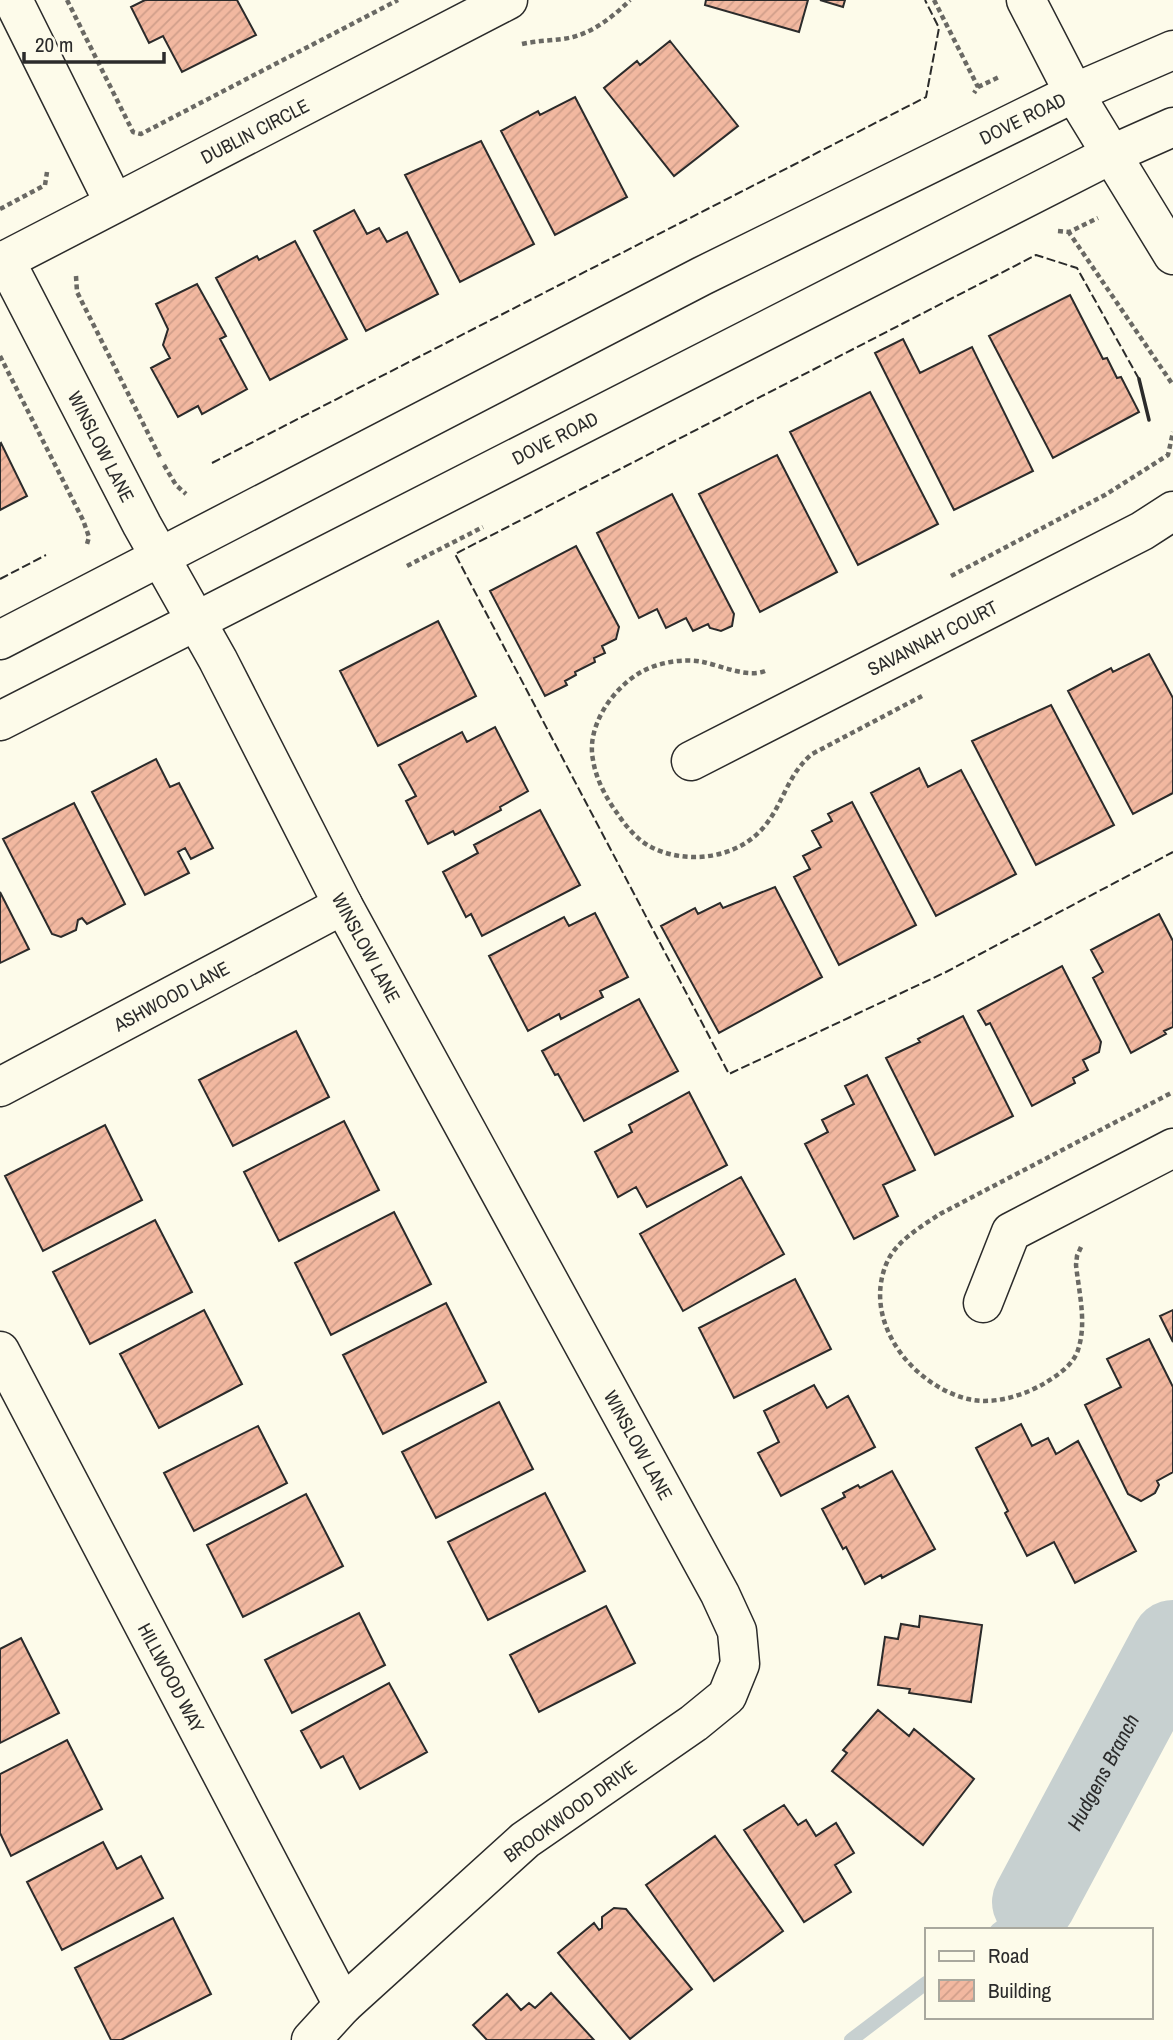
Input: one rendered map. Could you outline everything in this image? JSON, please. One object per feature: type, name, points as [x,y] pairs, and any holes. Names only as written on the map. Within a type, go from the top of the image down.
[{"type":"street","points":[[13,0],[114,203]]},
{"type":"street","name":"DUBLIN CIRCLE","points":[[3,262],[509,0]]},
{"type":"street","points":[[1027,0],[1074,93],[1173,255]]},
{"type":"street","name":"DOVE ROAD","points":[[0,640],[702,276],[1074,93],[1173,50]]},
{"type":"street","name":"DOVE ROAD","points":[[0,721],[1110,155],[1173,127]]},
{"type":"street","name":"WINSLOW LANE","points":[[3,262],[27,302],[160,557],[196,620],[343,905],[720,1594],[737,1631]]},
{"type":"street","name":"SAVANNAH COURT","points":[[691,761],[1130,537],[1173,511]]},
{"type":"street","name":"ASHWOOD LANE","points":[[0,1087],[343,905]]},
{"type":"street","points":[[983,1303],[1011,1232],[1173,1148]]},
{"type":"street","name":"HILLWOOD WAY","points":[[0,1352],[343,2005]]},
{"type":"street","name":"BROOKWOOD DRIVE","points":[[311,2040],[343,2005],[525,1840],[694,1723],[727,1696],[740,1664],[737,1631]]},
{"type":"path","points":[[67,0],[132,132],[141,134],[398,0]]},
{"type":"path","points":[[520,45],[573,37],[611,19],[630,0]]},
{"type":"path","points":[[934,0],[978,87],[972,98],[994,132]]},
{"type":"path","points":[[0,209],[46,185],[48,174],[42,162]]},
{"type":"path","points":[[1033,194],[1069,232],[1173,385]]},
{"type":"path","points":[[27,302],[88,270]]},
{"type":"path","points":[[75,276],[77,292],[165,467],[176,485],[187,496]]},
{"type":"path","points":[[0,356],[83,520],[89,537],[86,553]]},
{"type":"building","points":[[145,0],[237,0],[256,35],[182,72],[163,36],[149,43],[131,7]]},
{"type":"building","points":[[706,0],[808,0],[799,32],[705,5]]},
{"type":"building","points":[[820,0],[845,0],[843,7]]},
{"type":"building","points":[[670,41],[738,126],[674,176],[604,88],[637,61],[640,65]]},
{"type":"building","points":[[575,97],[627,197],[555,235],[501,131],[538,111],[540,115]]},
{"type":"building","points":[[481,141],[534,244],[460,282],[405,175]]},
{"type":"building","points":[[354,210],[367,234],[379,228],[387,242],[407,232],[438,294],[366,331],[314,231]]},
{"type":"building","points":[[295,241],[347,339],[270,380],[216,278],[257,256],[259,260]]},
{"type":"building","points":[[197,284],[226,336],[220,339],[247,389],[202,414],[198,406],[178,417],[151,368],[170,358],[163,345],[168,329],[156,304]]},
{"type":"building","points":[[1070,295],[1103,359],[1107,358],[1117,378],[1121,377],[1139,412],[1053,458],[989,336]]},
{"type":"building","points":[[903,339],[920,373],[972,347],[1033,471],[954,510],[875,353]]},
{"type":"building","points":[[870,392],[938,524],[858,565],[790,432]]},
{"type":"building","points":[[0,444],[27,496],[0,510]]},
{"type":"building","points":[[777,455],[837,572],[760,612],[699,494]]},
{"type":"building","points":[[672,494],[734,614],[732,626],[721,631],[710,628],[708,624],[693,631],[686,618],[666,628],[657,609],[639,618],[597,533]]},
{"type":"building","points":[[576,546],[619,627],[616,639],[602,646],[605,653],[594,658],[595,662],[575,672],[576,675],[565,681],[567,685],[545,696],[490,591]]},
{"type":"building","points":[[438,621],[476,696],[378,746],[340,671]]},
{"type":"building","points":[[1149,654],[1173,698],[1173,793],[1133,814],[1068,691],[1111,668],[1113,672]]},
{"type":"building","points":[[1051,705],[1114,825],[1036,865],[972,741]]},
{"type":"building","points":[[495,727],[528,791],[500,807],[501,810],[455,835],[453,831],[428,844],[406,801],[416,796],[399,765],[462,732],[467,742]]},
{"type":"building","points":[[156,759],[170,787],[179,783],[213,848],[191,859],[185,848],[178,852],[189,873],[145,895],[92,792]]},
{"type":"building","points":[[919,768],[928,787],[961,770],[1016,874],[936,916],[871,793]]},
{"type":"building","points":[[852,802],[916,925],[839,965],[794,877],[810,869],[803,856],[821,847],[812,831],[832,821],[828,814]]},
{"type":"building","points":[[74,803],[125,904],[87,924],[82,918],[78,920],[76,930],[61,937],[52,934],[3,839]]},
{"type":"building","points":[[540,810],[580,885],[482,936],[471,914],[466,917],[443,872],[478,853],[474,845]]},
{"type":"building","points":[[775,887],[822,977],[719,1033],[661,926],[695,908],[698,914],[720,903],[723,908]]},
{"type":"building","points":[[0,892],[29,949],[0,963]]},
{"type":"building","points":[[595,913],[628,977],[600,991],[603,997],[561,1019],[559,1014],[528,1031],[489,956],[564,917],[569,926]]},
{"type":"building","points":[[1159,914],[1173,941],[1173,1027],[1164,1031],[1166,1034],[1131,1053],[1093,978],[1103,972],[1091,950]]},
{"type":"building","points":[[1062,966],[1101,1042],[1099,1052],[1083,1060],[1088,1070],[1073,1078],[1075,1083],[1032,1106],[990,1023],[986,1025],[978,1011]]},
{"type":"building","points":[[639,999],[678,1071],[584,1121],[542,1051]]},
{"type":"building","points":[[963,1016],[1013,1116],[935,1155],[886,1058],[920,1042],[918,1039]]},
{"type":"building","points":[[296,1031],[329,1097],[233,1146],[199,1080]]},
{"type":"building","points":[[867,1075],[915,1170],[883,1185],[898,1216],[854,1239],[805,1144],[828,1132],[822,1120],[854,1104],[845,1086]]},
{"type":"building","points":[[689,1092],[727,1165],[647,1207],[636,1187],[618,1197],[595,1152],[632,1132],[629,1125]]},
{"type":"building","points":[[344,1121],[379,1190],[279,1241],[244,1172]]},
{"type":"building","points":[[105,1125],[142,1200],[43,1251],[5,1176]]},
{"type":"building","points":[[741,1177],[784,1254],[683,1311],[640,1234]]},
{"type":"building","points":[[394,1212],[431,1284],[331,1335],[295,1263]]},
{"type":"building","points":[[155,1220],[192,1292],[90,1344],[53,1272]]},
{"type":"building","points":[[795,1279],[831,1349],[734,1398],[699,1328]]},
{"type":"building","points":[[446,1303],[486,1382],[383,1434],[343,1355]]},
{"type":"building","points":[[204,1310],[242,1384],[159,1428],[120,1354]]},
{"type":"building","points":[[1173,1310],[1173,1342],[1160,1316]]},
{"type":"building","points":[[1149,1339],[1173,1387],[1173,1472],[1157,1481],[1159,1485],[1155,1493],[1141,1501],[1128,1494],[1085,1405],[1121,1387],[1107,1359]]},
{"type":"building","points":[[814,1385],[827,1408],[848,1396],[875,1447],[781,1496],[758,1453],[779,1442],[764,1411]]},
{"type":"building","points":[[499,1402],[533,1469],[436,1518],[402,1452]]},
{"type":"building","points":[[1021,1424],[1032,1446],[1048,1438],[1056,1454],[1078,1441],[1136,1551],[1075,1583],[1054,1542],[1027,1556],[976,1448]]},
{"type":"building","points":[[258,1426],[287,1483],[194,1531],[164,1473]]},
{"type":"building","points":[[892,1471],[935,1549],[882,1578],[881,1575],[865,1584],[822,1509],[845,1497],[843,1493],[858,1485],[860,1488]]},
{"type":"building","points":[[545,1493],[585,1571],[488,1620],[448,1542]]},
{"type":"building","points":[[306,1494],[343,1566],[243,1617],[207,1545]]},
{"type":"building","points":[[606,1606],[635,1663],[539,1712],[510,1655]]},
{"type":"building","points":[[359,1613],[385,1665],[292,1713],[265,1660]]},
{"type":"building","points":[[920,1616],[982,1625],[971,1702],[909,1693],[910,1689],[878,1685],[885,1637],[898,1639],[901,1624],[919,1627]]},
{"type":"building","points":[[21,1638],[59,1713],[0,1743],[0,1649]]},
{"type":"building","points":[[389,1683],[427,1752],[360,1789],[343,1756],[321,1768],[301,1731]]},
{"type":"building","points":[[878,1710],[909,1736],[914,1729],[974,1779],[923,1845],[832,1771],[847,1753],[843,1750]]},
{"type":"building","points":[[67,1740],[102,1809],[11,1856],[0,1833],[0,1774]]},
{"type":"building","points":[[784,1805],[798,1825],[806,1820],[816,1836],[836,1823],[854,1853],[835,1865],[851,1892],[804,1922],[744,1830]]},
{"type":"building","points":[[715,1836],[783,1931],[714,1981],[646,1885]]},
{"type":"building","points":[[103,1842],[117,1869],[141,1856],[163,1898],[62,1950],[27,1882]]},
{"type":"building","points":[[614,1908],[626,1909],[692,1989],[630,2039],[558,1953],[594,1923],[599,1930],[602,1928],[602,1917]]},
{"type":"building","points":[[173,1918],[211,1994],[121,2040],[111,2040],[75,1968]]},
{"type":"building","points":[[551,1993],[594,2040],[487,2040],[473,2025],[507,1994],[521,2010],[529,2003],[535,2008]]},
{"type":"waterway","name":"Hudgens Branch","points":[[1034,1902],[1173,1642]]},
{"type":"waterway","points":[[1000,1928],[1034,1902]]},
{"type":"waterway","points":[[851,2040],[925,1984]]},
{"type":"fence","points":[[212,463],[926,97],[939,28],[925,0]]},
{"type":"fence","points":[[1139,379],[1077,268],[1036,255],[455,554],[729,1074],[946,972],[1173,852]]},
{"type":"fence","points":[[0,579],[46,555]]},
{"type":"wall","points":[[1139,379],[1149,420]]}]
